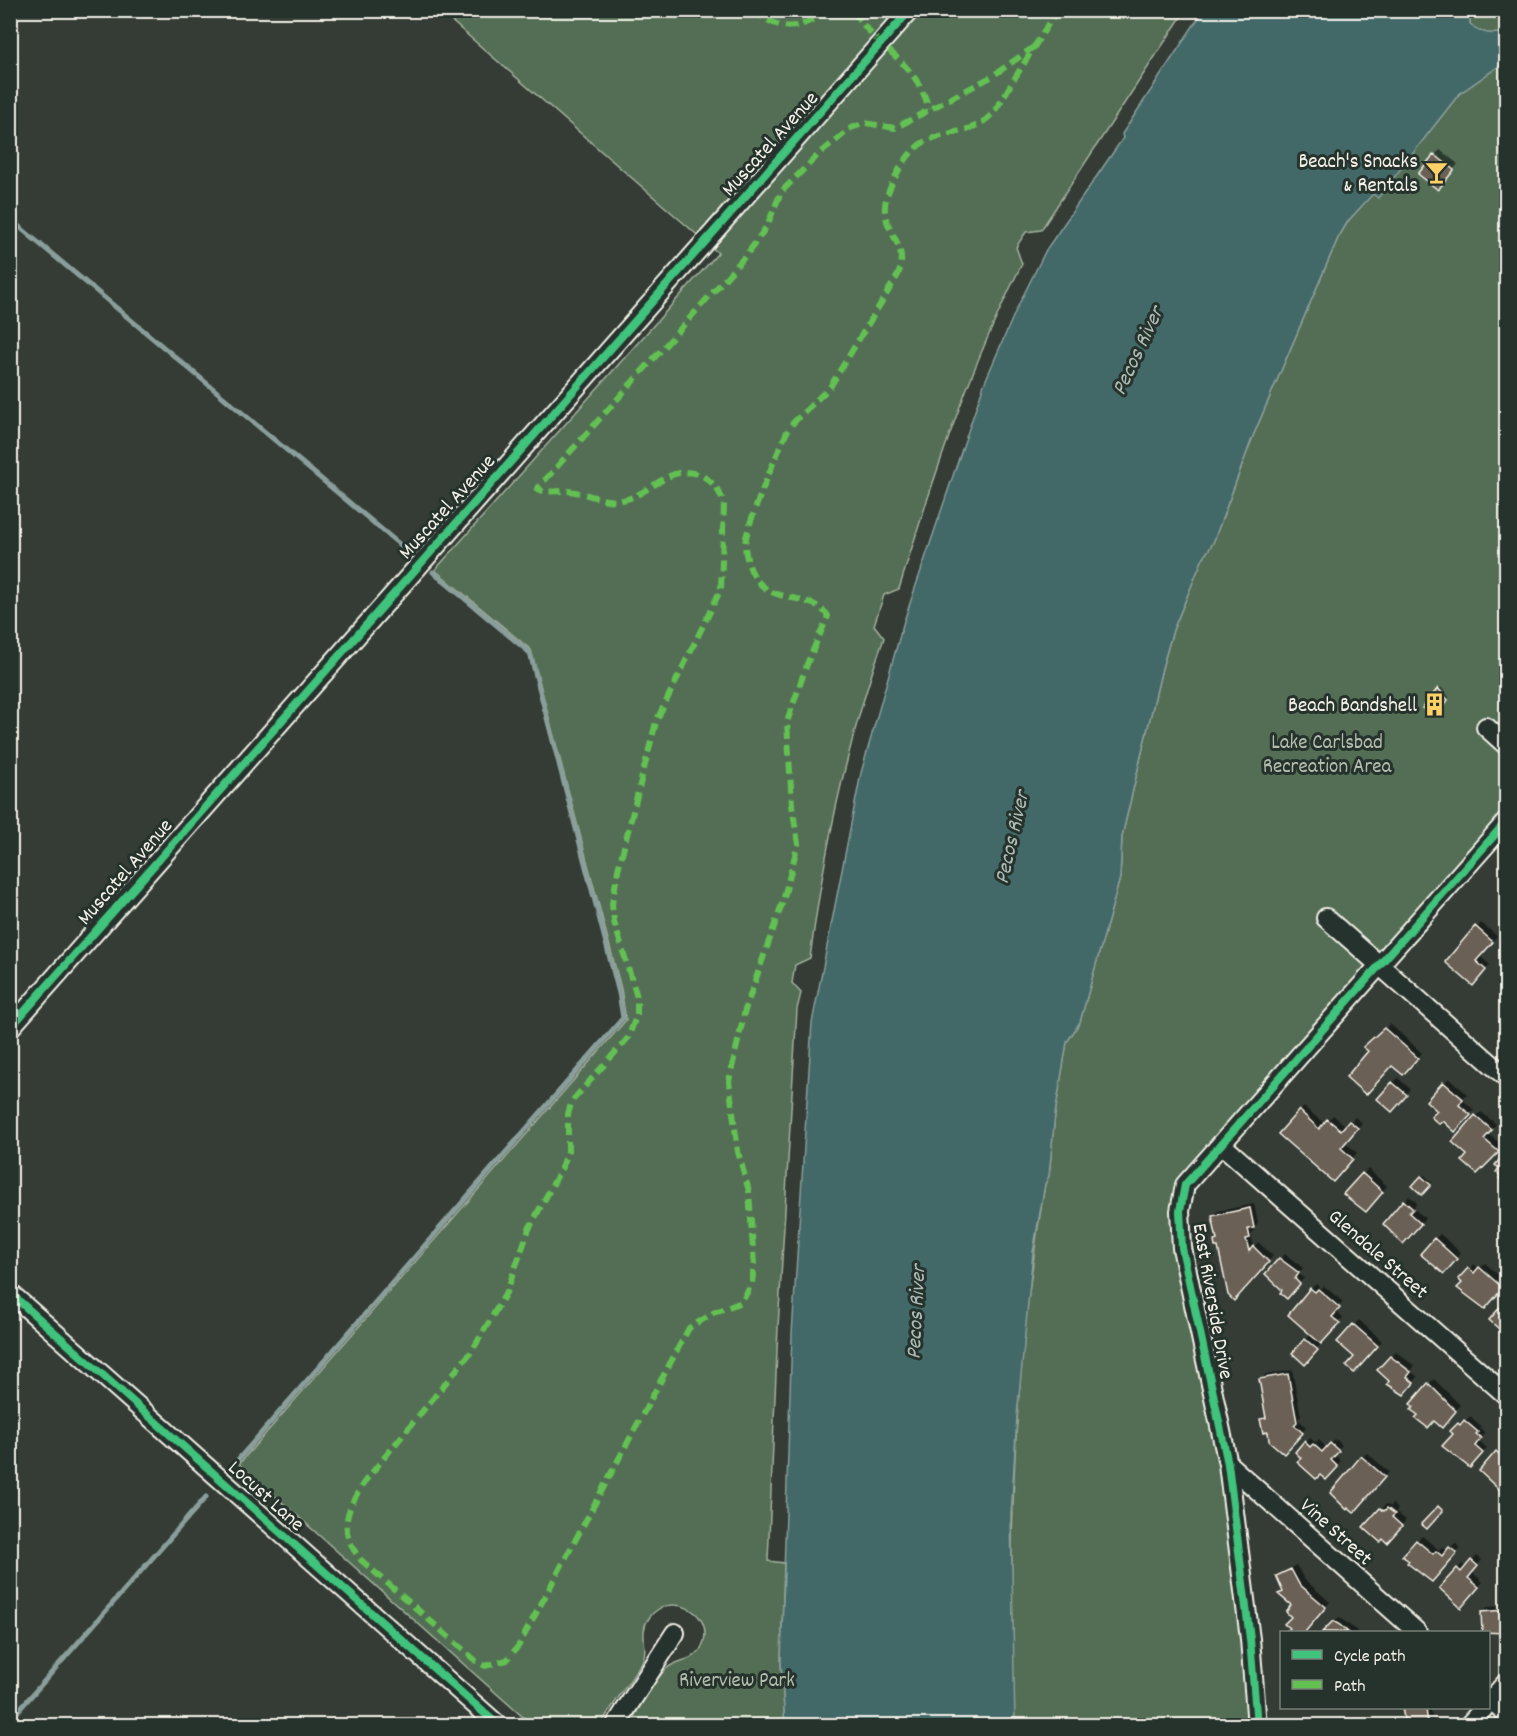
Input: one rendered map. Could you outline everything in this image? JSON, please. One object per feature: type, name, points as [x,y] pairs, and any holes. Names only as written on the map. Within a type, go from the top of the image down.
[{"type":"street","name":"Muscatel Avenue","points":[[10,1028],[910,10]]},
{"type":"street","points":[[1486,727],[1506,745]]},
{"type":"street","name":"East Riverside Drive","points":[[1257,1725],[1250,1639],[1228,1464],[1180,1232],[1185,1185],[1506,822]]},
{"type":"street","points":[[1326,918],[1506,1077]]},
{"type":"street","name":"Glendale Street","points":[[1221,1144],[1506,1395]]},
{"type":"street","name":"Locust Lane","points":[[10,1293],[499,1725]]},
{"type":"street","name":"Vine Street","points":[[1228,1464],[1416,1631]]},
{"type":"street","points":[[615,1725],[675,1633]]},
{"type":"street","points":[[1490,1700],[1506,1683]]},
{"type":"street","points":[[1490,1703],[1506,1713]]},
{"type":"street","points":[[1468,1725],[1482,1709]]},
{"type":"green space","name":"Riverview Park","points":[[440,11],[1185,11],[1041,230],[1026,232],[1016,247],[1022,264],[985,343],[953,424],[899,589],[884,595],[874,625],[884,638],[848,755],[822,877],[810,958],[795,965],[792,983],[801,993],[797,1009],[778,1327],[768,1561],[784,1563],[781,1662],[785,1725],[629,1725],[664,1671],[696,1655],[703,1644],[705,1632],[702,1622],[688,1608],[678,1605],[657,1610],[649,1618],[644,1629],[645,1655],[643,1661],[600,1725],[532,1725],[239,1464],[626,1020],[621,989],[531,650],[435,570],[718,253]]},
{"type":"green space","points":[[1470,11],[1506,11],[1506,32],[1491,33],[1478,30],[1470,24]]},
{"type":"green space","name":"Lake Carlsbad Recreation Area","points":[[1506,61],[1506,822],[1182,1197],[1228,1464],[1257,1725],[1015,1726],[1012,1658],[1012,1522],[1020,1386],[1034,1251],[1045,1184],[1049,1176],[1055,1114],[1067,1042],[1080,1022],[1120,878],[1122,836],[1173,630],[1203,558],[1213,543],[1253,436],[1338,238],[1348,221],[1373,193],[1378,197],[1459,94]]},
{"type":"water","name":"Pecos River","points":[[1203,11],[1470,11],[1470,24],[1478,30],[1491,33],[1506,32],[1506,61],[1459,94],[1378,198],[1373,194],[1348,221],[1338,238],[1253,436],[1213,543],[1203,558],[1173,630],[1122,836],[1120,878],[1080,1022],[1067,1042],[1055,1114],[1049,1176],[1045,1184],[1033,1252],[1017,1416],[1011,1516],[1015,1725],[785,1725],[781,1662],[792,1334],[812,1023],[861,773],[904,621],[984,384],[1016,310],[1046,250],[1123,138],[1122,134]]},
{"type":"building","name":"Beach's Snacks & Rentals","points":[[1434,154],[1454,170],[1438,190],[1418,174]]},
{"type":"building","name":"Beach Bandshell","points":[[1438,688],[1448,700],[1436,716],[1422,708]]},
{"type":"building","points":[[1475,926],[1493,942],[1476,961],[1486,970],[1473,986],[1445,962]]},
{"type":"building","points":[[1384,1028],[1418,1058],[1403,1075],[1392,1066],[1366,1095],[1346,1077],[1368,1051],[1363,1047]]},
{"type":"building","points":[[1392,1082],[1407,1095],[1392,1112],[1377,1099]]},
{"type":"building","points":[[1443,1082],[1463,1099],[1459,1105],[1471,1115],[1455,1132],[1443,1121],[1439,1124],[1431,1117],[1437,1111],[1426,1101]]},
{"type":"building","points":[[1299,1110],[1319,1129],[1327,1119],[1341,1130],[1349,1121],[1358,1128],[1341,1148],[1353,1159],[1333,1182],[1278,1134]]},
{"type":"building","points":[[1475,1115],[1492,1130],[1484,1139],[1499,1152],[1477,1174],[1462,1161],[1467,1155],[1452,1142]]},
{"type":"building","points":[[1506,1151],[1506,1185],[1499,1178],[1501,1176],[1496,1172],[1499,1168],[1495,1165]]},
{"type":"building","points":[[1362,1173],[1383,1192],[1366,1212],[1343,1194]]},
{"type":"building","points":[[1421,1176],[1431,1185],[1422,1195],[1412,1186]]},
{"type":"building","points":[[1403,1200],[1413,1209],[1409,1213],[1421,1224],[1403,1244],[1383,1224]]},
{"type":"building","points":[[1250,1208],[1254,1228],[1248,1229],[1250,1238],[1246,1239],[1249,1251],[1253,1246],[1269,1262],[1234,1301],[1228,1295],[1218,1247],[1215,1247],[1214,1241],[1217,1240],[1212,1216]]},
{"type":"building","points":[[1434,1238],[1457,1259],[1444,1274],[1420,1254]]},
{"type":"building","points":[[1279,1258],[1299,1273],[1295,1279],[1300,1284],[1287,1299],[1280,1293],[1282,1290],[1265,1274]]},
{"type":"building","points":[[1479,1267],[1503,1288],[1485,1309],[1457,1288],[1462,1283],[1458,1279],[1468,1268],[1474,1273]]},
{"type":"building","points":[[1310,1288],[1315,1292],[1318,1289],[1340,1308],[1332,1317],[1340,1323],[1321,1344],[1288,1315]]},
{"type":"building","points":[[1501,1306],[1506,1311],[1506,1335],[1489,1320]]},
{"type":"building","points":[[1353,1324],[1378,1346],[1354,1373],[1346,1366],[1354,1357],[1337,1342]]},
{"type":"building","points":[[1305,1339],[1318,1350],[1305,1365],[1292,1353]]},
{"type":"building","points":[[1390,1356],[1411,1372],[1407,1377],[1414,1383],[1404,1395],[1387,1384],[1389,1381],[1377,1370]]},
{"type":"building","points":[[1288,1374],[1297,1422],[1294,1425],[1303,1433],[1284,1454],[1269,1441],[1268,1432],[1263,1433],[1260,1419],[1266,1418],[1259,1379]]},
{"type":"building","points":[[1428,1383],[1456,1411],[1442,1428],[1434,1421],[1428,1428],[1415,1418],[1418,1415],[1411,1410],[1414,1407],[1410,1404]]},
{"type":"building","points":[[1464,1420],[1478,1432],[1476,1434],[1481,1438],[1475,1446],[1483,1453],[1470,1468],[1442,1446],[1453,1434],[1450,1431]]},
{"type":"building","points":[[1304,1441],[1310,1447],[1313,1444],[1322,1452],[1330,1443],[1339,1451],[1331,1460],[1338,1467],[1326,1480],[1320,1475],[1316,1479],[1297,1462],[1301,1458],[1295,1452]]},
{"type":"building","points":[[1496,1451],[1506,1460],[1506,1496],[1479,1471]]},
{"type":"building","points":[[1361,1456],[1385,1477],[1354,1513],[1348,1508],[1347,1510],[1330,1493]]},
{"type":"building","points":[[1438,1506],[1443,1511],[1427,1529],[1421,1524]]},
{"type":"building","points":[[1380,1508],[1384,1511],[1387,1508],[1395,1514],[1392,1517],[1402,1526],[1387,1543],[1383,1539],[1380,1542],[1363,1527]]},
{"type":"building","points":[[1416,1540],[1433,1554],[1436,1551],[1442,1556],[1449,1547],[1457,1553],[1432,1582],[1407,1563],[1409,1561],[1402,1556]]},
{"type":"building","points":[[1471,1560],[1478,1566],[1468,1578],[1479,1587],[1461,1608],[1439,1588],[1457,1568],[1461,1572]]},
{"type":"building","points":[[1291,1569],[1299,1584],[1326,1607],[1306,1631],[1286,1631],[1289,1628],[1284,1624],[1291,1617],[1286,1612],[1291,1605],[1278,1594],[1283,1592],[1276,1576]]},
{"type":"building","points":[[1503,1607],[1506,1607],[1506,1633],[1482,1631],[1481,1612],[1503,1610]]},
{"type":"building","points":[[1333,1621],[1347,1631],[1323,1631]]},
{"type":"building","points":[[1402,1709],[1426,1709],[1428,1726],[1400,1726],[1405,1723]]},
{"type":"waterway","points":[[10,219],[405,549]]},
{"type":"waterway","points":[[236,1462],[623,1018],[619,993],[530,653],[433,572]]},
{"type":"waterway","points":[[10,1720],[206,1497]]},
{"type":"marked path","points":[[753,10],[782,26],[808,22],[827,10]]},
{"type":"marked path","points":[[853,10],[873,36],[915,78],[929,109]]},
{"type":"marked path","points":[[1035,46],[991,77],[895,128],[865,123],[851,128],[817,156],[781,192],[767,226],[748,253],[537,489],[548,492],[576,492],[612,501],[627,499],[679,473],[688,472],[703,476],[715,486],[724,504],[721,589],[656,722],[618,870],[612,904],[614,922],[637,997],[637,1014],[628,1038],[572,1101],[568,1114],[568,1151],[529,1229],[507,1291],[472,1351],[365,1481],[353,1501],[347,1520],[349,1539],[361,1560],[476,1661],[485,1666],[507,1660],[519,1645],[689,1328],[715,1312],[742,1302],[752,1283],[754,1265],[749,1191],[738,1152],[729,1081],[745,1010],[783,901],[798,844],[792,805],[787,722],[807,664],[828,616],[811,603],[767,590],[757,580],[747,560],[746,536],[787,432],[793,423],[830,387],[898,275],[901,263],[900,252],[889,226],[885,205],[899,170],[921,144],[936,137],[977,125],[991,115],[1000,103],[1010,85],[1030,54],[1035,46],[1040,37],[1057,10]]},
{"type":"cycle path","points":[[10,1028],[910,10]]},
{"type":"cycle path","points":[[1257,1726],[1250,1639],[1228,1464],[1182,1248],[1180,1211],[1185,1185],[1506,822]]},
{"type":"cycle path","points":[[10,1293],[499,1726]]},
{"type":"place","name":"Beach's Snacks & Rentals","points":[[1436,172]]},
{"type":"place","name":"Beach Bandshell","points":[[1435,704]]}]
